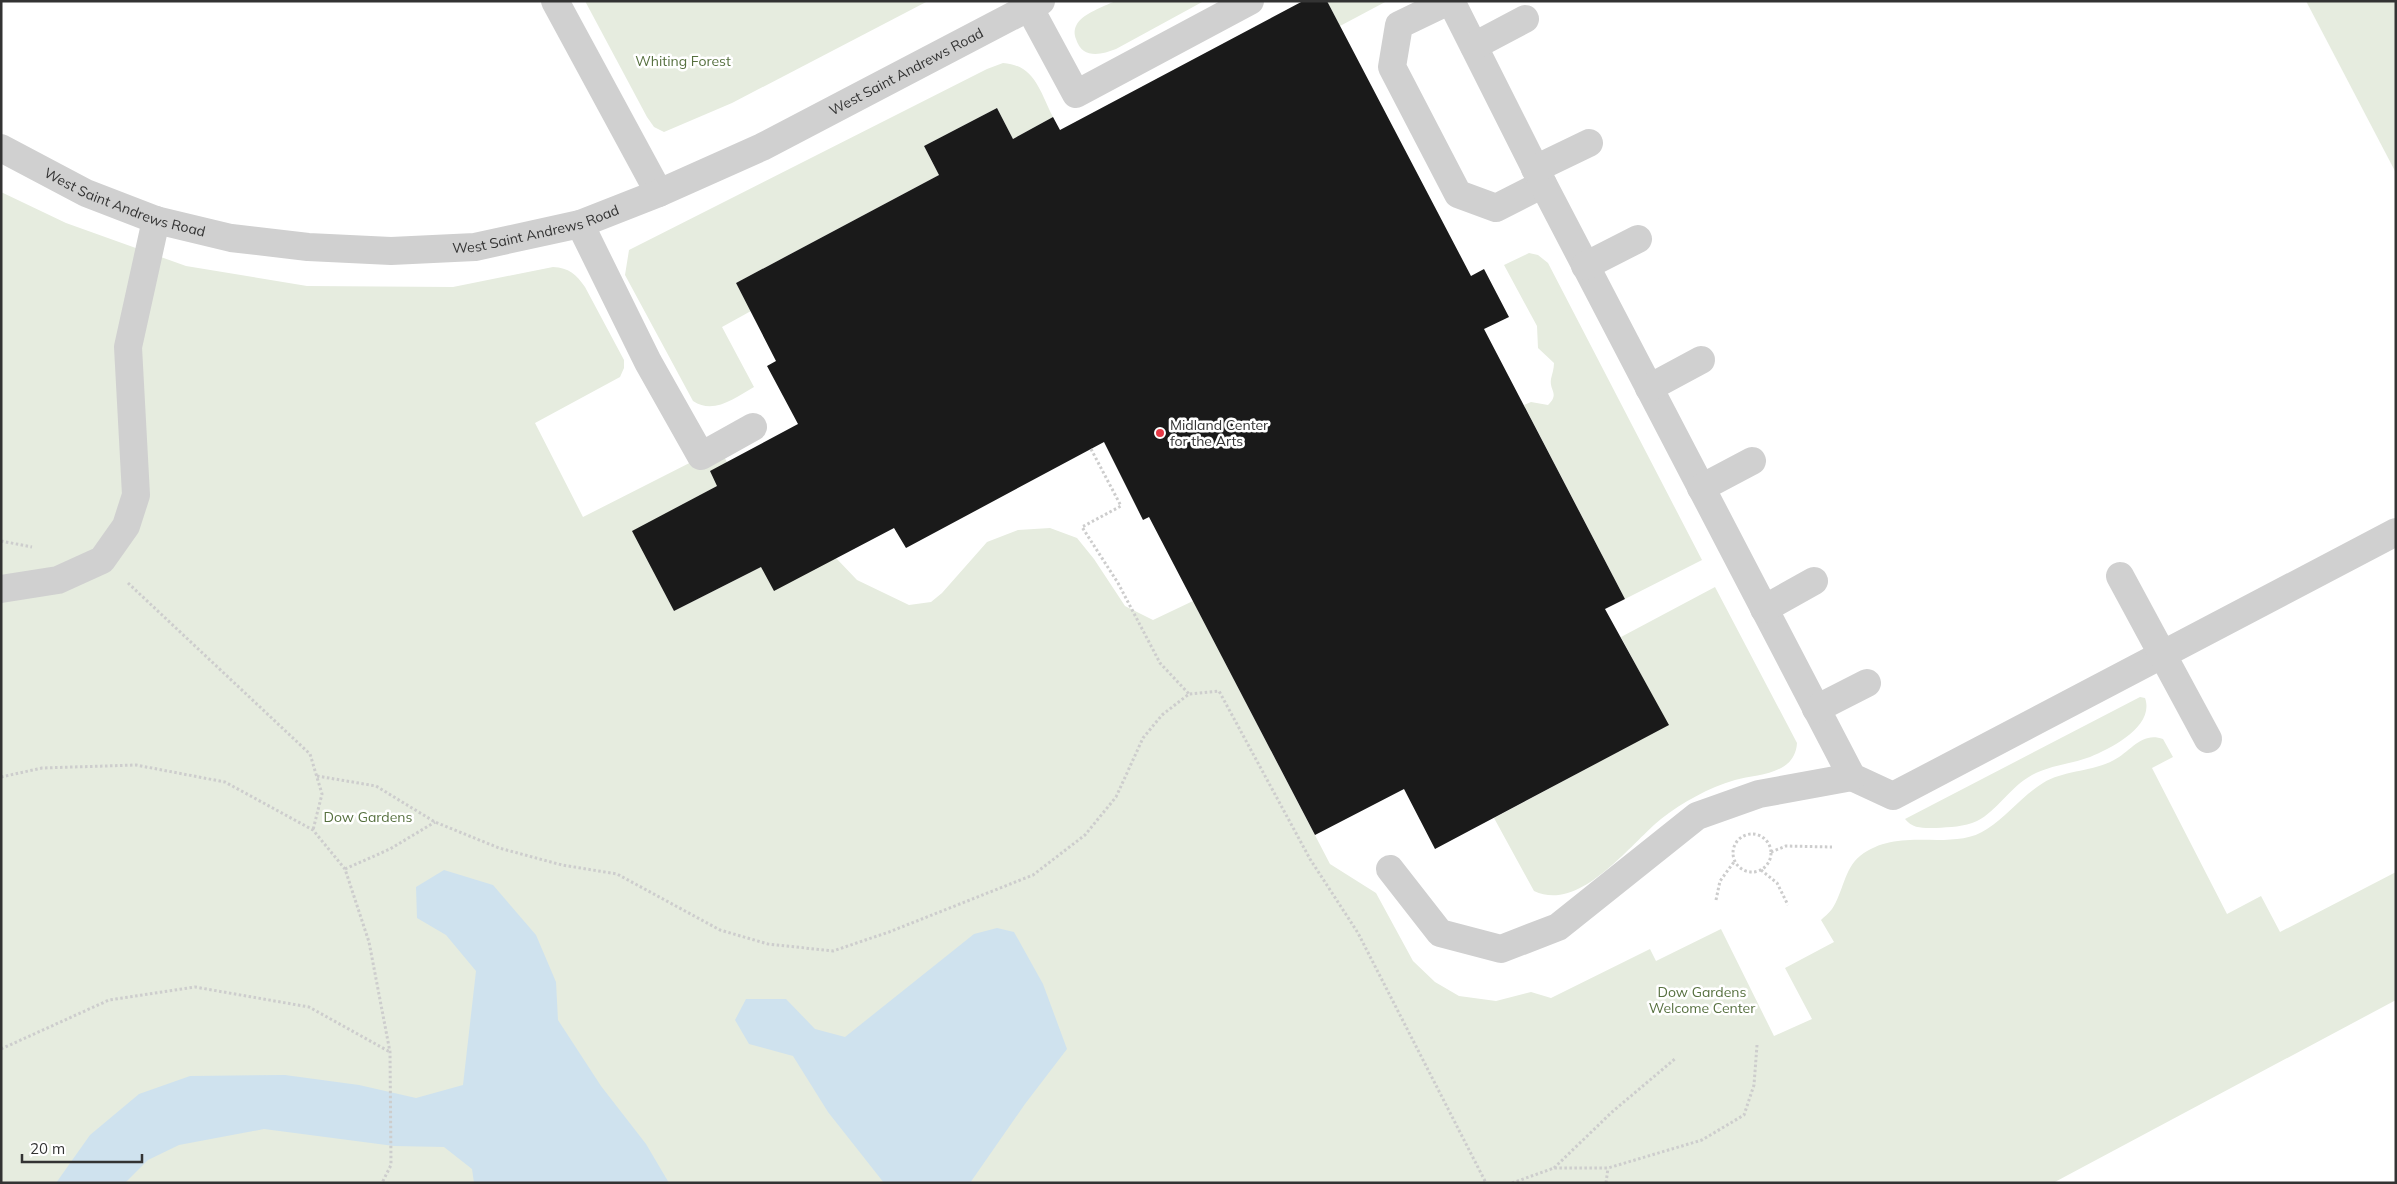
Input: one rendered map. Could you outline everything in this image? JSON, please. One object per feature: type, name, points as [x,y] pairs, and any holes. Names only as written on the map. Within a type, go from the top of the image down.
[{"type":"street","points":[[554,1],[659,194]]},
{"type":"street","points":[[1035,4],[1076,94],[1250,1]]},
{"type":"street","points":[[1589,143],[1539,177],[1496,208],[1458,194],[1392,67],[1399,26],[1450,1],[1474,46],[1539,177],[1585,266],[1852,777]]},
{"type":"street","name":"West Saint Andrews Road","points":[[1,148],[86,193],[156,220],[241,239],[308,247],[391,251],[476,247],[580,224],[659,194],[762,147],[1035,4]]},
{"type":"street","points":[[1474,46],[1525,20]]},
{"type":"street","points":[[1,589],[58,580],[102,560],[126,526],[136,495],[128,347],[156,220]]},
{"type":"street","points":[[580,224],[648,362],[701,456],[753,427]]},
{"type":"street","points":[[1585,266],[1638,239]]},
{"type":"street","points":[[1649,388],[1701,360]]},
{"type":"street","points":[[1701,488],[1752,461]]},
{"type":"street","points":[[1390,869],[1440,933],[1500,949],[1558,926],[1697,816],[1759,794],[1852,777],[1893,796],[2396,532]]},
{"type":"street","points":[[2120,576],[2208,738]]},
{"type":"street","points":[[1764,609],[1814,581]]},
{"type":"street","points":[[1816,709],[1867,683]]},
{"type":"path","points":[[1091,449],[1121,506],[1082,527],[1118,583],[1160,663],[1189,694]]},
{"type":"path","points":[[102,560],[310,754],[322,794],[313,830]]},
{"type":"path","points":[[317,776],[376,786],[436,822],[500,848],[562,865],[617,874],[720,930],[768,944],[833,951],[889,932],[1033,875],[1084,835],[1116,797],[1143,738],[1162,715],[1189,694],[1219,690],[1310,859],[1358,933],[1486,1183]]},
{"type":"path","points":[[1,776],[42,768],[136,765],[225,782],[313,830],[345,869],[369,942],[390,1052],[391,1165],[382,1183]]},
{"type":"path","points":[[345,869],[390,849],[436,822]]},
{"type":"path","points":[[1747,834],[1763,836],[1769,843],[1771,852],[1768,862],[1760,870],[1745,872],[1734,862],[1732,853],[1734,844],[1747,834]]},
{"type":"path","points":[[1771,852],[1786,846],[1832,847]]},
{"type":"path","points":[[1716,900],[1720,881],[1734,862]]},
{"type":"path","points":[[1760,870],[1776,883],[1788,905]]},
{"type":"path","points":[[1,1049],[109,1000],[195,987],[309,1007],[390,1052]]},
{"type":"path","points":[[1512,1183],[1554,1168],[1608,1168],[1702,1140],[1744,1114],[1754,1085],[1756,1045]]},
{"type":"path","points":[[1554,1168],[1612,1112],[1676,1058]]},
{"type":"path","points":[[1606,1183],[1608,1168]]},
{"type":"green space","name":"Whiting Forest","points":[[585,1],[928,1],[732,103],[664,132],[654,127],[647,117]]},
{"type":"green space","points":[[1115,1],[1204,1],[1116,49],[1098,54],[1087,53],[1079,45],[1075,35],[1077,24],[1089,13]]},
{"type":"green space","points":[[1327,1],[1387,1],[1340,26]]},
{"type":"green space","points":[[2306,1],[2396,1],[2396,173]]},
{"type":"green space","points":[[1003,63],[1014,65],[1029,74],[1040,89],[1053,117],[1013,139],[997,108],[924,146],[939,175],[736,283],[751,311],[722,327],[754,387],[716,406],[701,405],[693,401],[625,275],[629,250],[987,69]]},
{"type":"green space","name":"Dow Gardens","points":[[1,192],[66,223],[186,266],[307,286],[453,287],[553,267],[572,272],[585,287],[624,360],[624,368],[620,377],[535,423],[583,517],[719,448],[727,462],[717,486],[633,531],[674,611],[761,567],[836,558],[857,580],[909,605],[931,602],[942,593],[987,542],[1018,530],[1050,528],[1077,538],[1094,559],[1125,606],[1153,620],[1193,601],[1330,864],[1376,893],[1413,961],[1435,982],[1459,996],[1496,1001],[1531,992],[1551,998],[1650,949],[1656,961],[1721,929],[1774,1036],[1812,1019],[1785,968],[1834,942],[1821,920],[1836,903],[1850,868],[1860,856],[1876,847],[1892,842],[1958,839],[1973,836],[1994,824],[2043,783],[2060,776],[2105,764],[2114,760],[2137,743],[2156,737],[2163,739],[2173,757],[2152,768],[2227,914],[2261,896],[2280,932],[2396,872],[2396,1000],[2053,1183],[1,1183]]},
{"type":"green space","points":[[1529,253],[1538,255],[1548,263],[1702,560],[1625,599],[1524,405],[1531,402],[1548,405],[1554,395],[1551,379],[1554,363],[1538,348],[1537,326],[1504,265]]},
{"type":"green space","points":[[1715,587],[1797,743],[1795,754],[1783,767],[1764,774],[1725,783],[1696,796],[1678,807],[1648,830],[1619,859],[1586,885],[1569,893],[1551,895],[1534,891],[1494,818],[1668,725],[1621,637]]},
{"type":"green space","points":[[2140,697],[2145,698],[2144,718],[2130,735],[2090,757],[2046,769],[2032,775],[1977,821],[1957,826],[1927,828],[1911,825],[1905,819]]},
{"type":"water","points":[[444,870],[493,885],[536,935],[556,982],[558,1020],[601,1086],[646,1144],[669,1183],[474,1183],[472,1169],[444,1147],[394,1146],[264,1129],[179,1145],[148,1160],[125,1183],[56,1183],[90,1135],[139,1094],[190,1076],[285,1075],[359,1085],[416,1098],[463,1085],[476,971],[446,935],[417,918],[416,887]]},
{"type":"water","points":[[997,928],[1014,932],[1043,984],[1067,1049],[1025,1104],[970,1183],[884,1183],[828,1112],[793,1056],[749,1044],[735,1020],[746,999],[786,999],[815,1029],[845,1037],[974,934]]},
{"type":"building","name":"Midland Center for the Arts","points":[[1303,1],[1327,1],[1471,276],[1484,269],[1509,317],[1484,329],[1625,599],[1605,609],[1669,725],[1435,849],[1404,789],[1315,835],[1149,517],[1143,520],[1104,442],[906,548],[894,528],[774,591],[761,567],[674,611],[632,531],[717,486],[710,471],[798,424],[767,366],[776,361],[736,283],[939,175],[924,146],[997,108],[1013,139],[1053,117],[1060,130]]},
{"type":"place","name":"Midland Center for the Arts","points":[[1160,433]]},
{"type":"park label","name":"Dow Gardens Welcome Center","points":[[1702,1000]]}]
